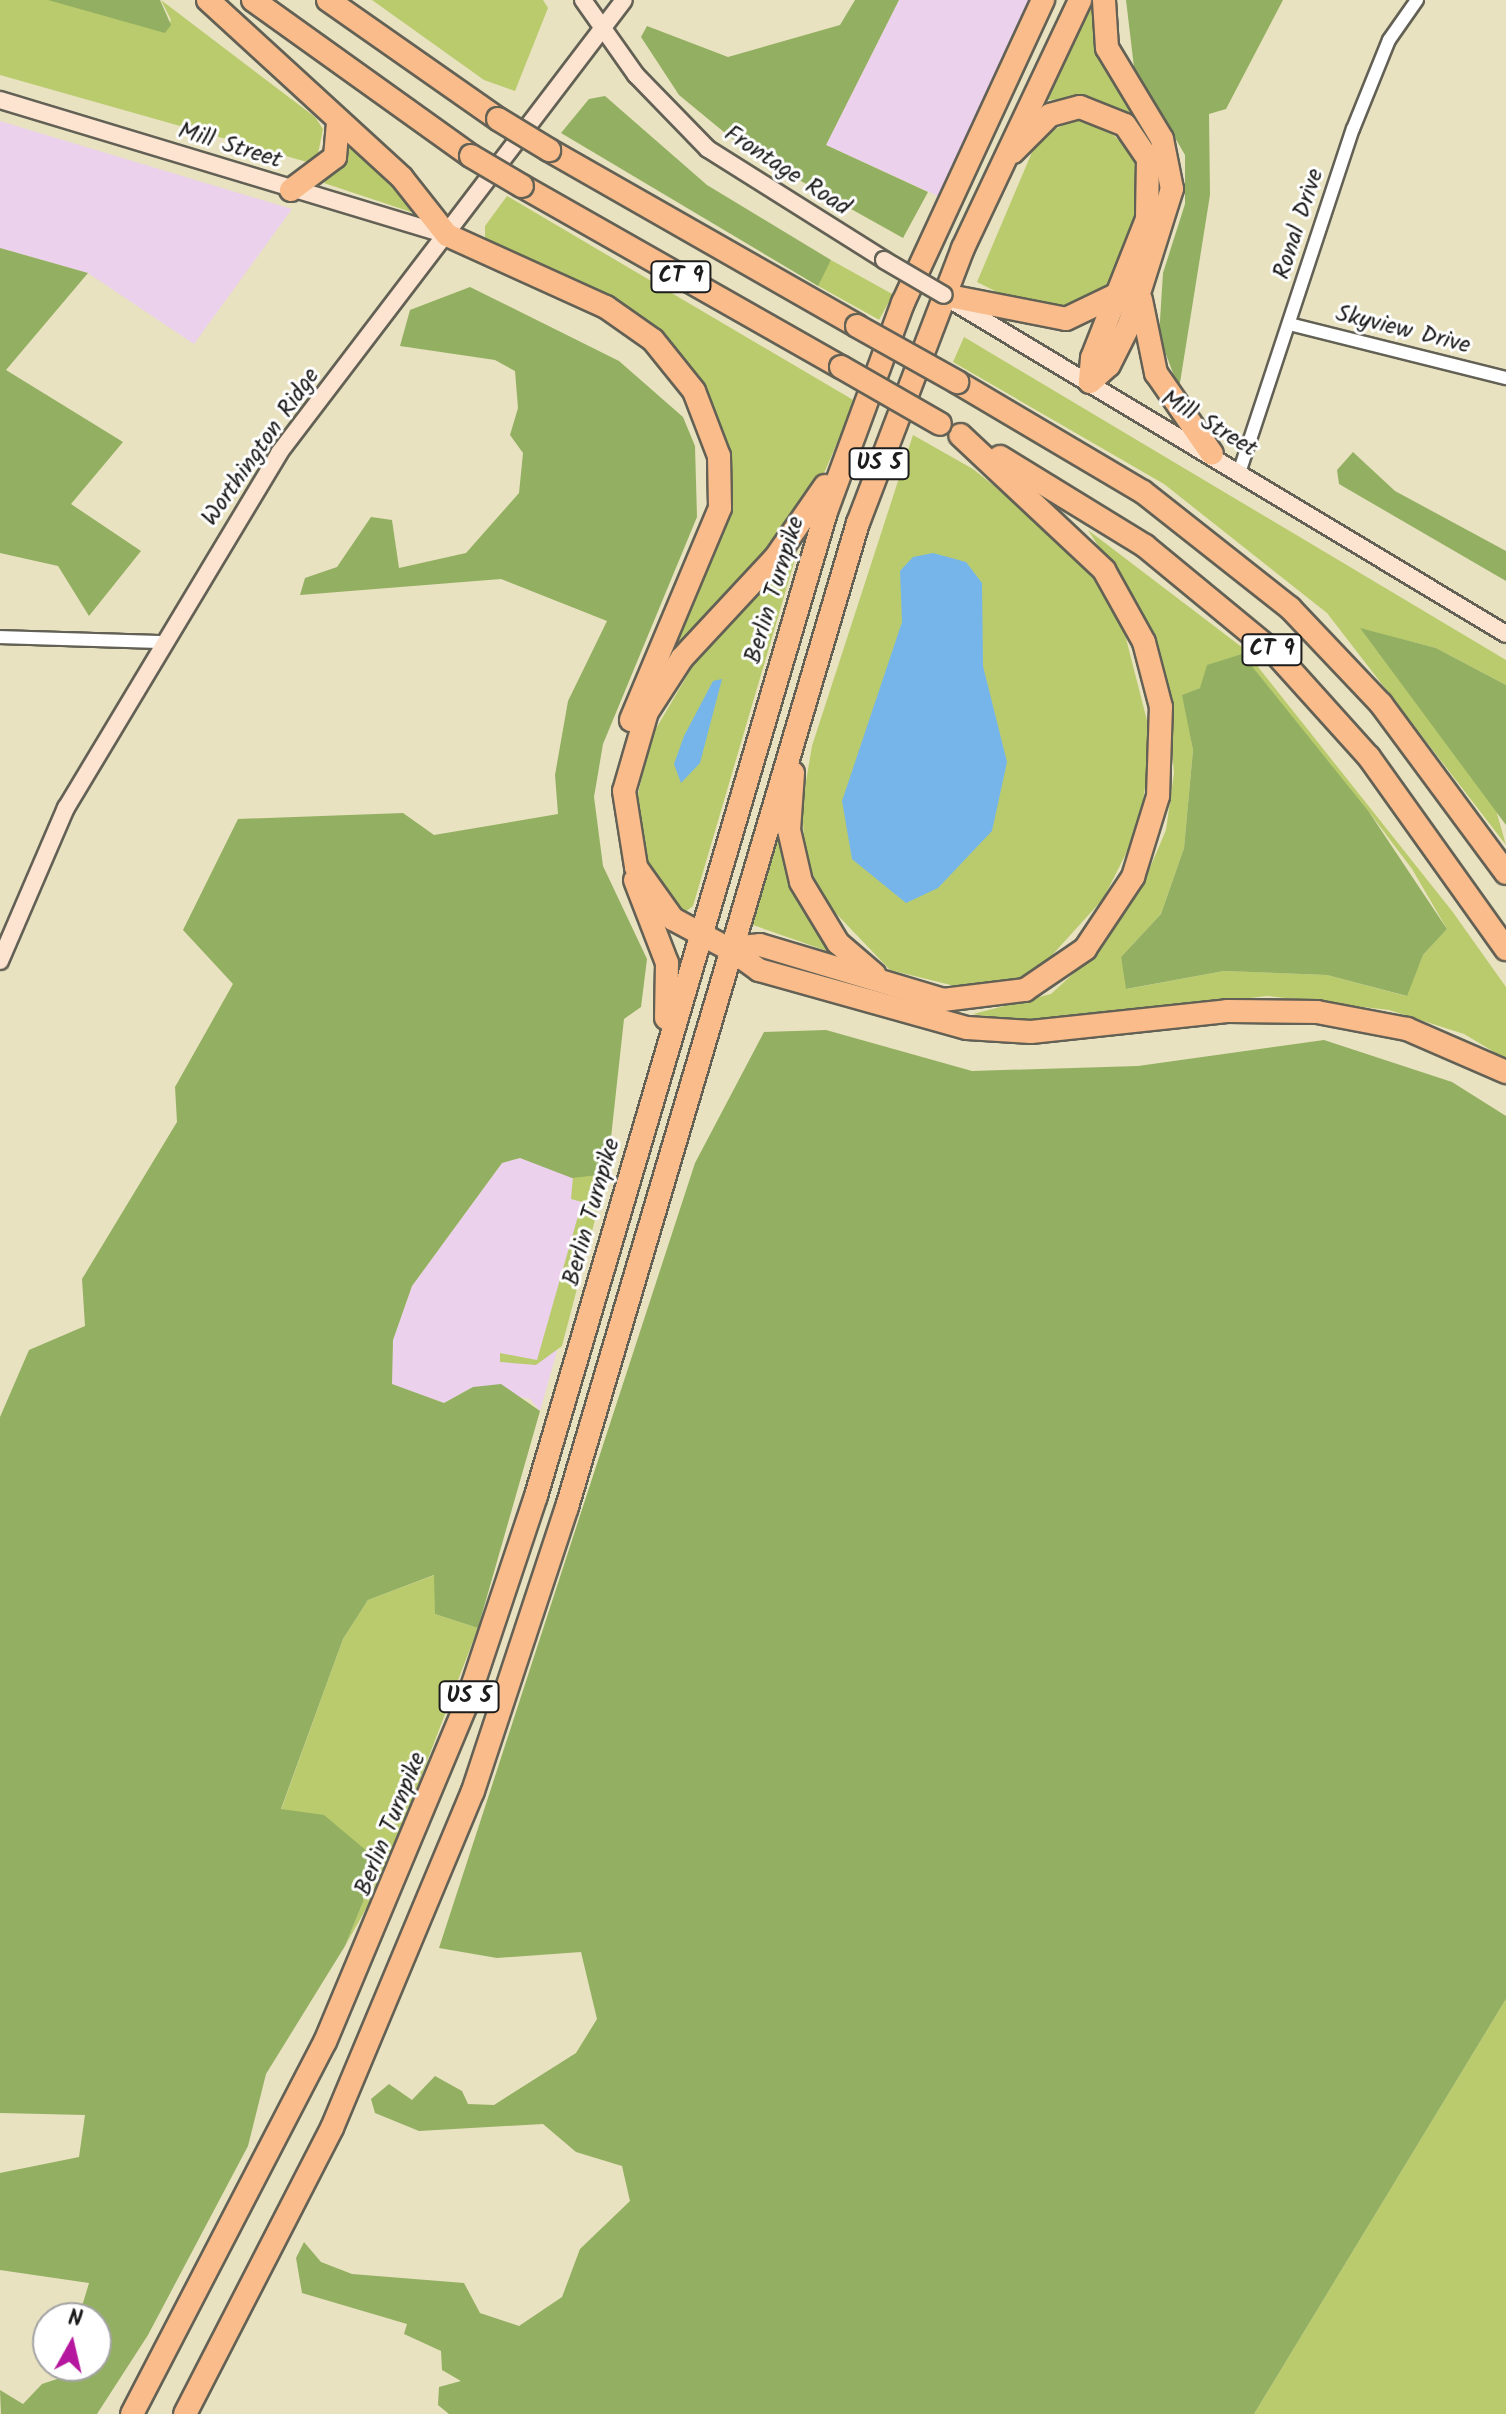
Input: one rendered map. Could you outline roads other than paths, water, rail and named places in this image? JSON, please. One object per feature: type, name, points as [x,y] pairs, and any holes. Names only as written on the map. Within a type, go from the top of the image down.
[{"type":"highway","points":[[208,0],[412,189],[447,235],[591,298],[636,326],[682,372],[713,434],[721,473],[718,519],[638,698],[628,731],[630,761],[624,816],[636,867],[636,896],[668,969],[665,1056]]},
{"type":"highway","name":"CT 9","points":[[253,0],[471,156],[950,429],[1136,539],[1251,630],[1353,738],[1506,949]]},
{"type":"highway","name":"Berlin Turnpike","points":[[132,2414],[306,2082],[440,1773],[536,1496],[844,458],[932,235],[1043,0]]},
{"type":"highway","name":"US 5","points":[[185,2414],[332,2128],[473,1791],[562,1522],[797,723],[907,384],[1000,164],[1080,0]]},
{"type":"highway","points":[[1090,382],[1092,358],[1131,293],[1168,213],[1170,164],[1111,57],[1104,0]]},
{"type":"highway","name":"CT 9","points":[[332,2],[498,119],[549,150],[957,382],[1143,492],[1290,608],[1376,697],[1506,873]]},
{"type":"highway","points":[[1000,164],[1063,108],[1103,112],[1132,132],[1148,159],[1151,193],[1131,293],[1156,373],[1212,454]]},
{"type":"highway","points":[[291,190],[335,157],[338,120]]},
{"type":"highway","points":[[944,295],[986,311],[1074,319],[1131,293]]},
{"type":"highway","points":[[730,949],[760,945],[943,1000],[983,1000],[1059,972],[1127,890],[1158,796],[1161,707],[1130,611],[1077,539],[950,429]]},
{"type":"highway","points":[[630,761],[673,670],[786,545],[844,458]]},
{"type":"highway","points":[[797,723],[789,817],[796,868],[838,943],[888,984]]},
{"type":"highway","points":[[636,867],[662,908],[700,937],[730,949],[748,967],[967,1028],[1031,1032],[1227,1011],[1317,1012],[1407,1029],[1506,1072]]},
{"type":"main road","name":"Frontage Road","points":[[583,0],[602,29],[708,149],[944,295]]},
{"type":"main road","name":"Worthington Ridge","points":[[0,961],[66,808],[161,642],[279,453],[624,0]]},
{"type":"main road","name":"Mill Street","points":[[0,100],[447,235]]},
{"type":"main road","name":"Mill Street","points":[[986,311],[1090,382],[1240,470],[1506,634]]},
{"type":"street","name":"Ronal Drive","points":[[1240,470],[1353,129],[1389,40],[1417,0]]},
{"type":"street","name":"Skyview Drive","points":[[1289,324],[1506,378]]},
{"type":"street","points":[[0,637],[161,642]]},
{"type":"water","points":[[933,553],[966,562],[982,583],[983,666],[1007,762],[992,831],[938,888],[906,903],[852,859],[842,801],[902,622],[900,571],[913,557]]},
{"type":"water","points":[[722,679],[700,763],[681,783],[674,764],[684,736],[713,681]]}]
